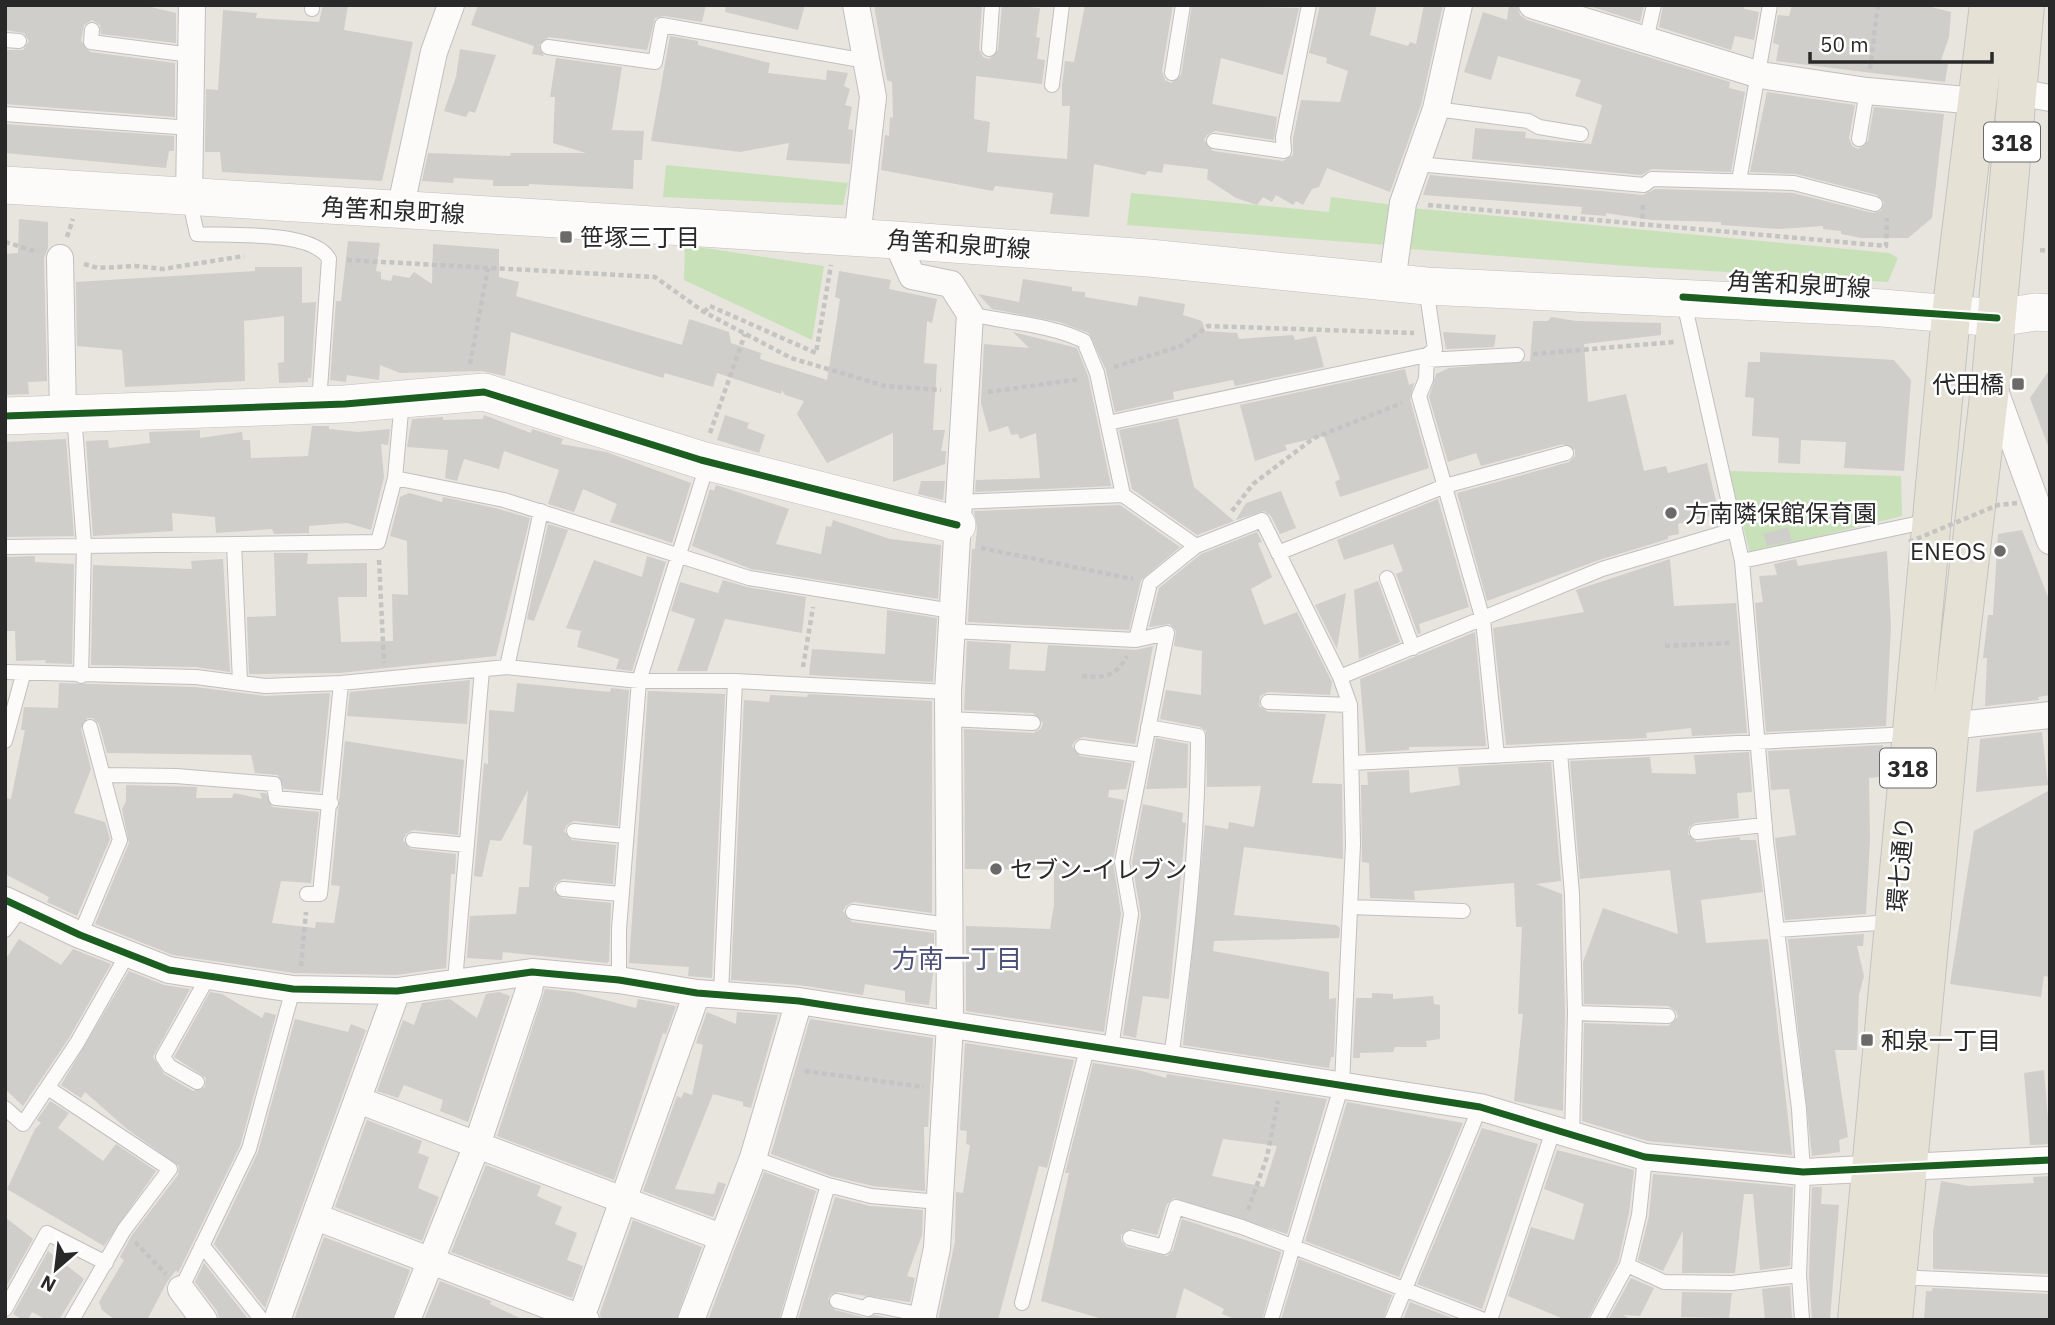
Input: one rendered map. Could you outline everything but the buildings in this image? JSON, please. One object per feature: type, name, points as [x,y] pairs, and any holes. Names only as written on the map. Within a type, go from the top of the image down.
[{"type":"main road","name":"318","points":[[1951,315],[1989,5]]},
{"type":"main road","name":"318","points":[[1991,380],[2000,279],[2033,95],[2025,5]]},
{"type":"main road","name":"角筈和泉町線","points":[[5,185],[400,210],[845,246],[896,240],[1149,258],[1409,284],[1683,297],[1997,318],[2042,312]]},
{"type":"main road","name":"環七通り","points":[[1893,1320],[1896,1277],[1891,1167],[1895,922],[1911,734],[1922,531],[1947,367],[1951,315]]},
{"type":"main road","name":"環七通り","points":[[1857,1320],[1891,1167],[1950,726],[1991,380]]},
{"type":"main road","points":[[5,415],[318,405],[484,392],[704,461],[957,523]]},
{"type":"street","points":[[189,198],[192,5]]},
{"type":"street","points":[[400,210],[434,52],[451,5]]},
{"type":"street","points":[[845,246],[873,97],[856,5]]},
{"type":"street","points":[[1409,284],[1403,203],[1436,108],[1459,5]]},
{"type":"street","points":[[1532,5],[1760,75],[1867,91],[1977,101]]},
{"type":"street","points":[[896,240],[912,276],[951,284],[970,314],[968,392],[957,523],[948,692],[950,1024],[937,1248],[922,1317]]},
{"type":"street","points":[[60,258],[68,414]]},
{"type":"street","points":[[1991,380],[2037,514],[2050,541]]},
{"type":"street","points":[[1950,726],[2050,715]]},
{"type":"street","points":[[13,904],[127,955],[169,970],[296,989],[397,991],[532,972],[619,980],[709,993],[799,1001],[1480,1107],[1645,1157],[1803,1172],[2050,1160]]},
{"type":"street","points":[[407,1320],[477,1145],[529,990],[532,972]]},
{"type":"street","points":[[277,1320],[397,991]]},
{"type":"street","points":[[316,1217],[575,1318],[709,993]]},
{"type":"street","points":[[691,1320],[753,1158],[799,1001]]},
{"type":"street","points":[[358,1100],[721,1237]]},
{"type":"street","points":[[181,1289],[204,1320]]},
{"type":"lane","points":[[989,48],[992,5]]},
{"type":"lane","points":[[1052,85],[1062,5]]},
{"type":"lane","points":[[1172,73],[1183,5]]},
{"type":"lane","points":[[1214,141],[1284,151],[1283,137],[1309,5]]},
{"type":"lane","points":[[1646,40],[1654,5]]},
{"type":"lane","points":[[1739,181],[1760,75],[1770,5]]},
{"type":"lane","points":[[548,47],[655,62],[662,25],[866,61]]},
{"type":"lane","points":[[92,30],[91,42],[191,55]]},
{"type":"lane","points":[[1859,139],[1867,91]]},
{"type":"lane","points":[[1436,108],[1528,121],[1539,127],[1581,134]]},
{"type":"lane","points":[[5,114],[190,128]]},
{"type":"lane","points":[[1417,164],[1644,185],[1652,179],[1794,183],[1875,204]]},
{"type":"lane","points":[[189,198],[197,234],[305,241],[324,250],[329,260],[318,405]]},
{"type":"lane","points":[[1409,284],[1435,349],[1426,357],[1426,379],[1419,396],[1483,620],[1497,757]]},
{"type":"lane","points":[[1683,297],[1742,561],[1756,742],[1803,1172],[1799,1275],[1802,1320]]},
{"type":"lane","points":[[970,314],[1010,324],[1062,330],[1084,341],[1097,373],[1123,495]]},
{"type":"lane","points":[[1108,424],[1426,357],[1517,355]]},
{"type":"lane","points":[[5,547],[378,542],[395,478],[402,398]]},
{"type":"lane","points":[[68,414],[84,545],[81,676]]},
{"type":"lane","points":[[1279,553],[1445,486],[1566,453]]},
{"type":"lane","points":[[619,980],[621,894],[639,681],[679,555],[704,461]]},
{"type":"lane","points":[[395,478],[504,500],[749,578],[816,588],[951,621],[1136,640],[1167,633],[1122,862],[1131,914],[1099,1046],[1022,1303]]},
{"type":"lane","points":[[957,523],[1123,495],[1201,545]]},
{"type":"lane","points":[[507,667],[541,511]]},
{"type":"lane","points":[[1136,640],[1150,583],[1201,545],[1262,520],[1340,677],[1350,705],[1350,907],[1342,1084],[1271,1320]]},
{"type":"lane","points":[[1340,677],[1602,569],[1734,530]]},
{"type":"lane","points":[[1742,561],[1922,531]]},
{"type":"lane","points":[[234,544],[240,682]]},
{"type":"lane","points":[[1387,578],[1413,648]]},
{"type":"lane","points":[[5,672],[81,676],[90,673],[240,682],[265,686],[341,683],[507,667],[639,681],[735,681],[948,692]]},
{"type":"lane","points":[[455,981],[482,670]]},
{"type":"lane","points":[[5,741],[23,675]]},
{"type":"lane","points":[[709,993],[735,681]]},
{"type":"lane","points":[[307,894],[320,894],[341,683]]},
{"type":"lane","points":[[1268,702],[1350,705]]},
{"type":"lane","points":[[948,719],[1033,723]]},
{"type":"lane","points":[[80,935],[120,840],[90,727]]},
{"type":"lane","points":[[1148,727],[1198,736],[1198,816],[1191,916],[1171,1058]]},
{"type":"lane","points":[[1352,763],[1911,734]]},
{"type":"lane","points":[[1082,747],[1143,755]]},
{"type":"lane","points":[[1490,1320],[1562,1133],[1575,1013],[1572,894],[1560,754]]},
{"type":"lane","points":[[104,775],[176,776],[274,784],[276,798],[331,803]]},
{"type":"lane","points":[[1697,832],[1765,825]]},
{"type":"lane","points":[[574,831],[625,836]]},
{"type":"lane","points":[[413,840],[467,845]]},
{"type":"lane","points":[[563,888],[621,894]]},
{"type":"lane","points":[[5,930],[13,904]]},
{"type":"lane","points":[[1350,907],[1463,911]]},
{"type":"lane","points":[[853,912],[949,925]]},
{"type":"lane","points":[[1778,930],[1895,922]]},
{"type":"lane","points":[[5,1108],[23,1124],[48,1088],[127,955]]},
{"type":"lane","points":[[197,1082],[169,1066],[163,1057],[208,977]]},
{"type":"lane","points":[[181,1289],[249,1149],[296,989]]},
{"type":"lane","points":[[1575,1013],[1668,1016]]},
{"type":"lane","points":[[48,1088],[170,1169],[124,1230],[72,1320]]},
{"type":"lane","points":[[1392,1320],[1480,1107]]},
{"type":"lane","points":[[1597,1320],[1627,1265],[1639,1215],[1645,1157]]},
{"type":"lane","points":[[753,1158],[828,1185],[871,1196],[939,1202]]},
{"type":"lane","points":[[788,1320],[828,1185]]},
{"type":"lane","points":[[1130,1238],[1164,1247],[1176,1207],[1242,1227],[1484,1320]]},
{"type":"lane","points":[[5,1309],[47,1233],[106,1264]]},
{"type":"lane","points":[[202,1245],[262,1320]]},
{"type":"lane","points":[[1627,1265],[1664,1282],[1732,1283],[1799,1275]]},
{"type":"lane","points":[[1896,1277],[2050,1284]]},
{"type":"lane","points":[[837,1301],[868,1309],[869,1304],[922,1317]]},
{"type":"path","points":[[1867,91],[1878,5]]},
{"type":"path","points":[[1403,203],[1642,227],[1886,246]]},
{"type":"path","points":[[5,242],[98,268],[135,266],[163,270],[251,256]]},
{"type":"path","points":[[329,260],[655,277],[704,312],[710,306],[816,353],[845,246]]},
{"type":"path","points":[[2040,250],[2050,251]]},
{"type":"path","points":[[466,393],[488,268]]},
{"type":"path","points":[[704,461],[745,334]]},
{"type":"path","points":[[1517,355],[1693,341]]},
{"type":"path","points":[[1201,545],[1253,485],[1314,439],[1419,396]]},
{"type":"path","points":[[1922,531],[1998,505],[2018,503],[2037,514]]},
{"type":"path","points":[[957,523],[1150,583]]},
{"type":"path","points":[[378,542],[384,679]]},
{"type":"path","points":[[799,685],[816,588]]},
{"type":"path","points":[[1082,677],[1100,678],[1113,675],[1136,640]]},
{"type":"path","points":[[1665,646],[1748,642]]},
{"type":"path","points":[[296,989],[307,894]]},
{"type":"path","points":[[779,1068],[946,1090]]},
{"type":"path","points":[[1242,1227],[1268,1157],[1282,1076]]},
{"type":"path","points":[[124,1230],[181,1289]]},
{"type":"green space","points":[[666,165],[848,183],[843,205],[663,197]]},
{"type":"green space","points":[[1131,193],[1329,212],[1331,197],[1393,205],[1388,245],[1127,225]]},
{"type":"green space","points":[[1412,208],[1889,253],[1898,258],[1888,282],[1411,249],[1406,236]]},
{"type":"green space","points":[[685,245],[824,266],[812,340],[684,280]]},
{"type":"green space","points":[[1729,471],[1901,476],[1902,516],[1750,553]]},
{"type":"cycle path","points":[[1683,297],[1997,318]]},
{"type":"cycle path","points":[[5,416],[345,404],[484,392],[701,460],[957,525]]},
{"type":"cycle path","points":[[5,900],[80,935],[169,970],[293,989],[397,991],[532,972],[619,980],[697,993],[799,1001],[1480,1107],[1645,1157],[1803,1172],[2050,1160]]},
{"type":"place","name":"笹塚三丁目","points":[[566,237]]},
{"type":"place","name":"代田橋","points":[[2018,384]]},
{"type":"place","name":"方南隣保館保育園","points":[[1671,513]]},
{"type":"place","name":"ENEOS","points":[[2000,551]]},
{"type":"place","name":"セブン-イレブン","points":[[996,869]]},
{"type":"place","name":"和泉一丁目","points":[[1867,1040]]},
{"type":"district","name":"方南一丁目","points":[[957,958]]}]
